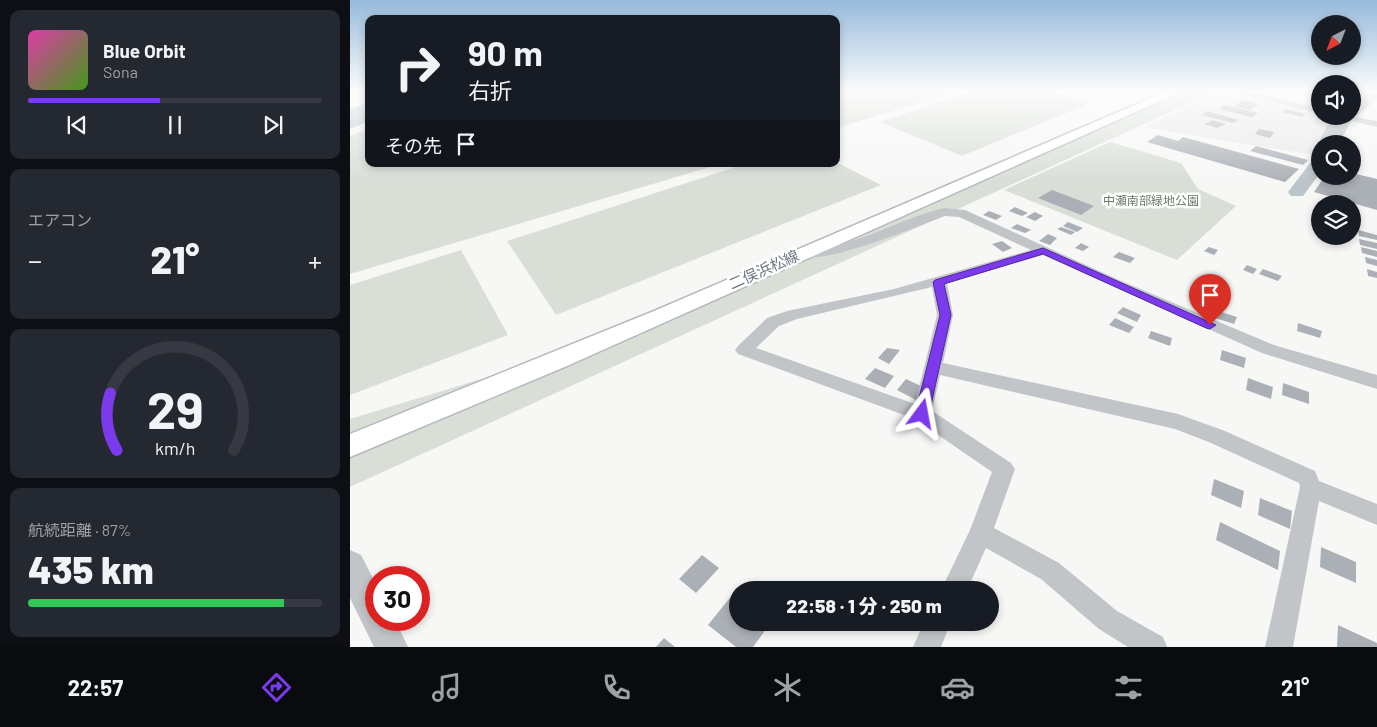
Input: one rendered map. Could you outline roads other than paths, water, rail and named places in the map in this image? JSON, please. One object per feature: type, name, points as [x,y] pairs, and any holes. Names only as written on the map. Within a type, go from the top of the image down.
[{"type":"main road","name":"二俣浜松線","points":[[350,446],[618,335],[1107,121]]},
{"type":"street","points":[[1364,121],[1377,124]]},
{"type":"street","points":[[803,253],[817,254],[836,251],[933,216],[953,212],[969,215],[1043,251],[1268,349],[1377,382]]},
{"type":"street","points":[[958,581],[981,532],[1004,469],[922,414],[744,350],[773,322],[793,315],[938,282],[1043,251]]},
{"type":"street","points":[[922,414],[945,315],[938,282]]},
{"type":"street","points":[[933,367],[1178,422],[1218,437],[1306,477],[1311,488],[1279,647]]},
{"type":"street","points":[[1311,488],[1377,515]]},
{"type":"street","points":[[981,532],[1043,566],[1108,620],[1153,647]]},
{"type":"street","points":[[350,565],[365,595]]},
{"type":"street","points":[[383,631],[391,647]]},
{"type":"street","points":[[927,647],[934,631]]},
{"type":"waterway","points":[[1336,135],[1342,125]]},
{"type":"waterway","points":[[1297,192],[1311,174]]},
{"type":"park label","name":"中瀬南部緑地公園","points":[[1151,201]]}]
